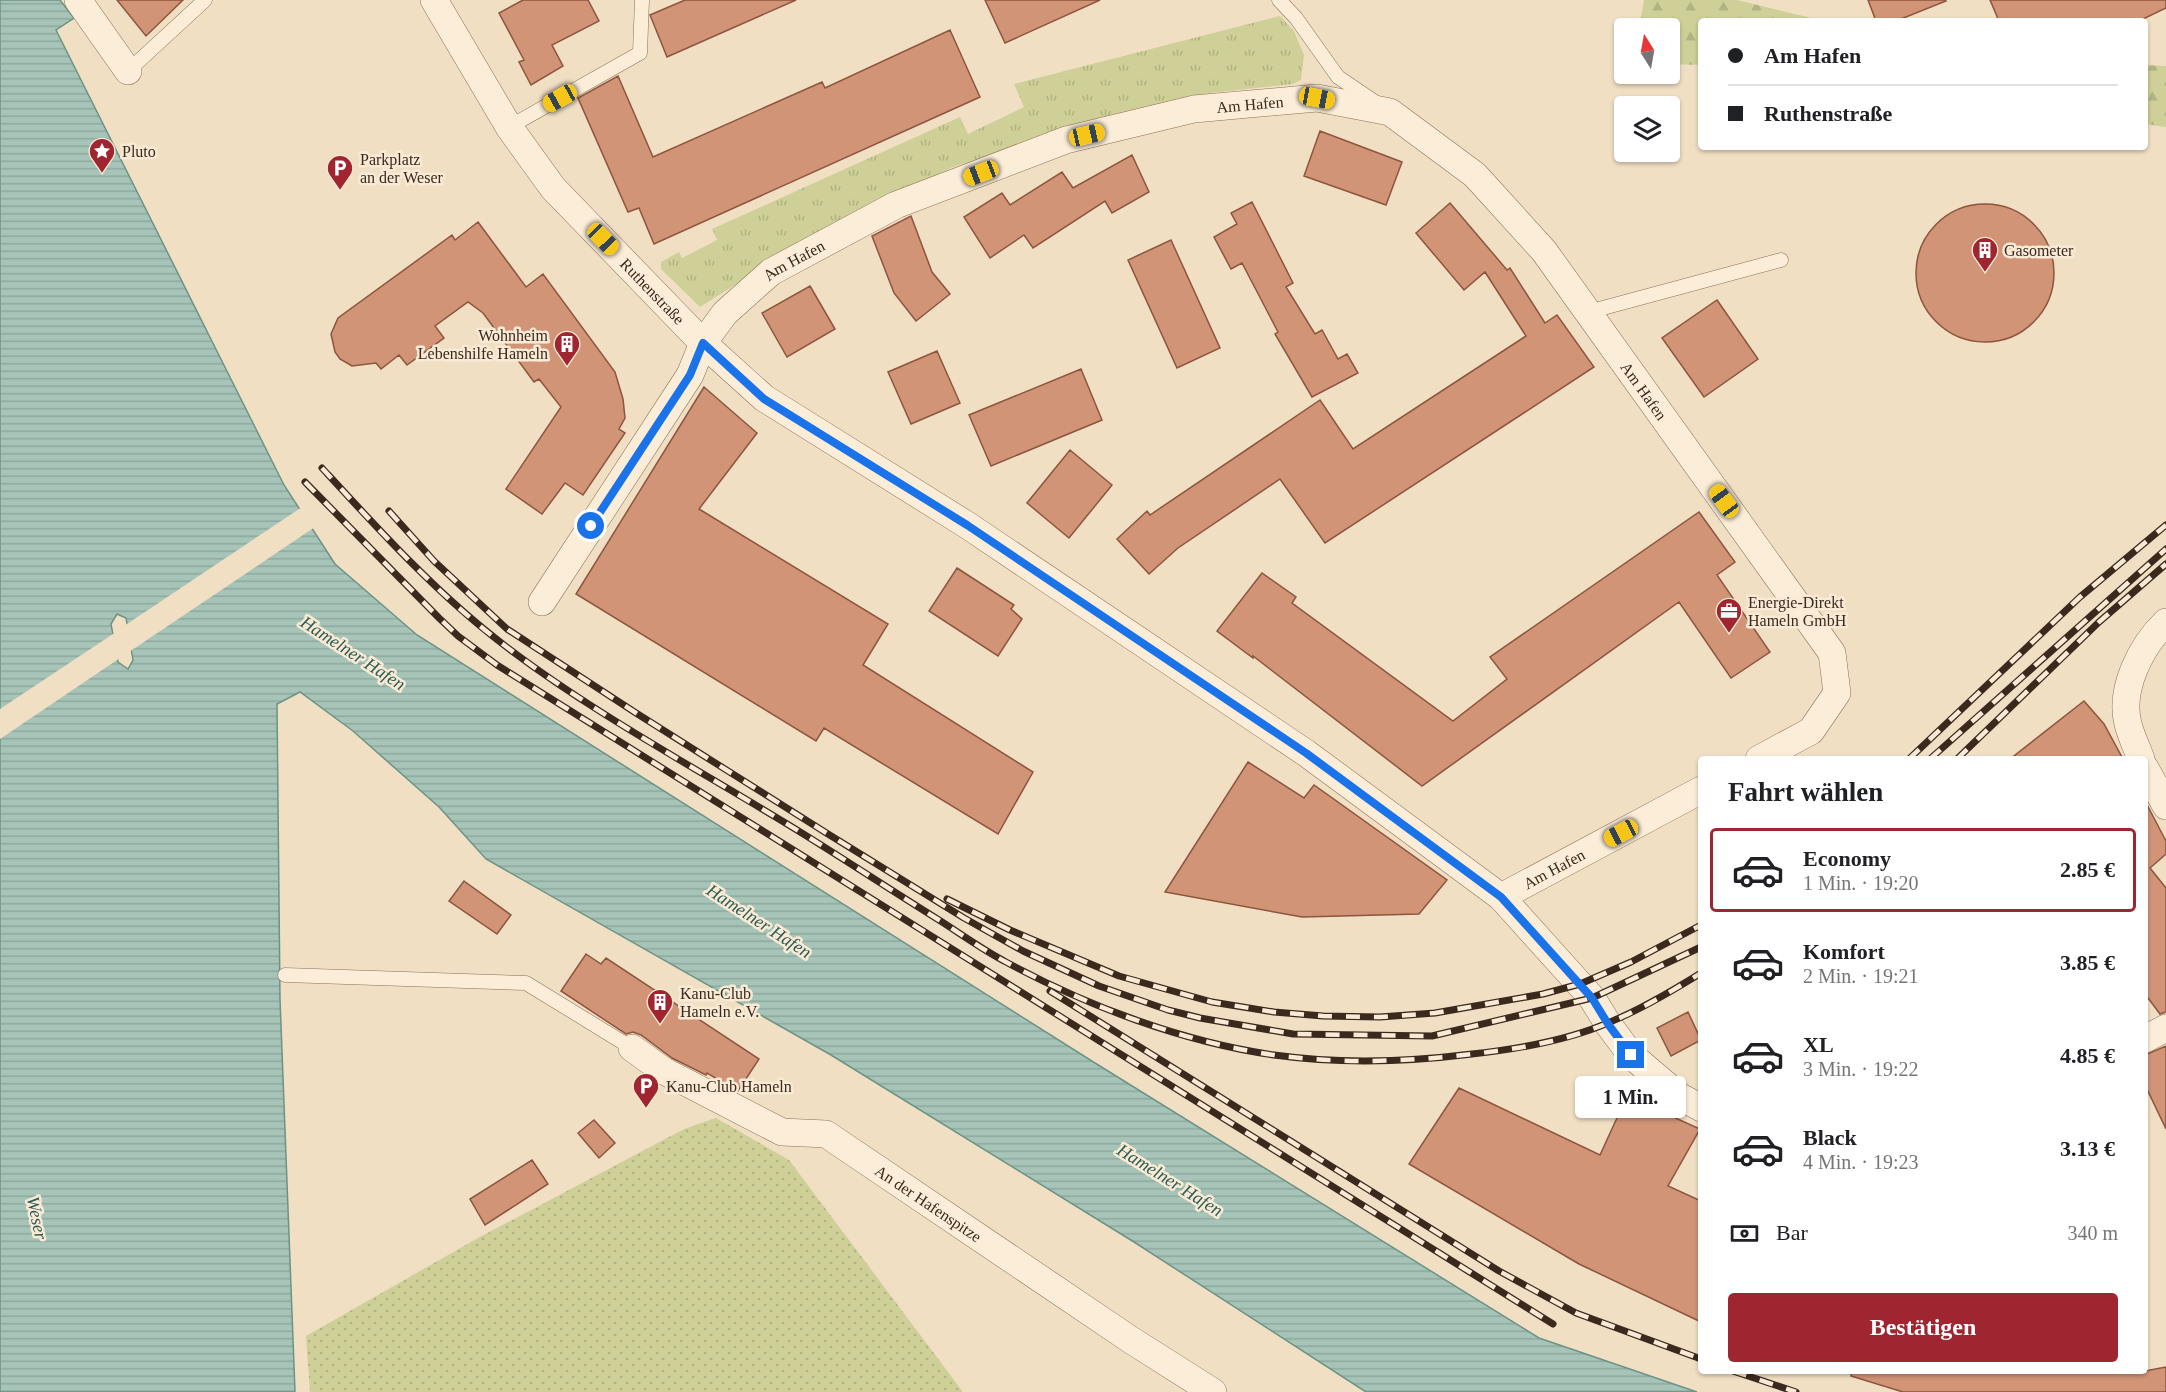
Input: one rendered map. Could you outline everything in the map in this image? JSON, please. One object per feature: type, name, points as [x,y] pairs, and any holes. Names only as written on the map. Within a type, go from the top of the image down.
[{"type":"street","points":[[78,0],[128,71]]},
{"type":"street","name":"Ruthenstraße","points":[[434,0],[509,127],[553,188],[703,343],[764,399],[967,525],[1306,753],[1501,897],[1592,998],[1631,1055],[1679,1096],[1698,1106]]},
{"type":"street","name":"Am Hafen","points":[[542,602],[690,375],[703,343],[725,313],[771,272],[896,205],[1066,140],[1194,109],[1317,98],[1390,112],[1475,175],[1544,251],[1832,653],[1837,693],[1811,731],[1765,756]]},
{"type":"street","points":[[2140,756],[2127,723],[2127,684],[2144,650],[2166,622]]},
{"type":"street","points":[[2148,773],[2166,806]]},
{"type":"street","name":"Am Hafen","points":[[1501,897],[1698,792]]},
{"type":"street","points":[[2148,1037],[2166,1028]]},
{"type":"street","name":"An der Hafenspitze","points":[[632,1048],[664,1071],[782,1132],[826,1134],[1121,1333],[1213,1392]]},
{"type":"lane","points":[[128,71],[205,0]]},
{"type":"lane","points":[[509,127],[640,53],[642,0]]},
{"type":"lane","points":[[1279,0],[1296,18],[1338,77],[1390,112]]},
{"type":"lane","points":[[1588,312],[1781,260]]},
{"type":"lane","points":[[285,975],[525,983],[632,1048]]},
{"type":"green space","points":[[1644,0],[1737,0],[1812,18],[1698,18],[1698,65],[1680,64],[1680,18],[1641,18]]},
{"type":"green space","points":[[1280,16],[1294,31],[1304,55],[1301,80],[1293,84],[1210,93],[1092,122],[953,167],[860,211],[787,252],[700,307],[661,269],[661,262],[679,252],[682,258],[717,240],[712,229],[960,117],[968,134],[1024,107],[1014,84]]},
{"type":"green space","points":[[2148,65],[2166,66],[2166,127],[2148,124]]},
{"type":"green space","points":[[716,1118],[789,1160],[963,1392],[310,1392],[306,1336],[478,1238],[684,1129]]},
{"type":"water","points":[[0,0],[60,0],[74,18],[56,30],[284,485],[335,564],[417,635],[1095,1063],[1539,1338],[1697,1392],[1366,1392],[1134,1242],[831,1055],[486,859],[439,807],[353,731],[300,692],[277,704],[280,999],[295,1392],[0,1392]],"holes":[[[117,614],[126,618],[133,660],[128,669],[118,662],[111,624]]]},
{"type":"pier","points":[[302,507],[315,527],[129,652],[124,626]]},
{"type":"pier","points":[[116,632],[120,658],[0,739],[0,709]]},
{"type":"building","points":[[117,0],[183,0],[146,36]]},
{"type":"building","points":[[523,0],[588,0],[599,21],[552,45],[563,66],[531,85],[519,62],[524,60],[499,13]]},
{"type":"building","points":[[685,0],[796,0],[667,57],[650,15]]},
{"type":"building","points":[[985,0],[1100,0],[1005,43]]},
{"type":"building","points":[[1868,0],[1946,1],[1904,18],[1875,18]]},
{"type":"building","points":[[1990,0],[2166,0],[2166,8],[2145,18],[1998,18]]},
{"type":"building","points":[[950,30],[980,97],[654,244],[639,208],[628,212],[578,98],[618,76],[653,157],[822,82],[825,88]]},
{"type":"building","points":[[1320,131],[1402,162],[1386,205],[1304,176]]},
{"type":"building","points":[[1132,155],[1149,192],[1112,213],[1105,201],[1033,248],[1024,235],[990,258],[964,217],[1002,193],[1010,205],[1062,172],[1073,188]]},
{"type":"building","points":[[1252,202],[1293,283],[1286,287],[1315,334],[1322,330],[1338,359],[1347,354],[1358,373],[1312,397],[1275,334],[1278,332],[1242,263],[1231,269],[1214,237],[1237,224],[1231,213]]},
{"type":"building","points":[[1450,203],[1507,270],[1510,268],[1545,323],[1557,315],[1594,367],[1325,543],[1280,479],[1178,548],[1149,574],[1117,539],[1147,511],[1150,515],[1320,400],[1353,449],[1526,336],[1485,272],[1464,290],[1416,233]]},
{"type":"building","name":"Gasometer","points":[[1985,204],[2012,209],[2024,215],[2034,224],[2043,234],[2049,246],[2054,273],[2049,300],[2043,312],[2034,322],[2024,331],[2012,337],[1985,342],[1958,337],[1946,331],[1936,322],[1927,312],[1921,300],[1916,273],[1921,246],[1927,234],[1936,224],[1946,215],[1958,209]]},
{"type":"building","points":[[911,216],[932,272],[950,294],[916,321],[894,293],[872,236]]},
{"type":"building","name":"Wohnheim Lebenshilfe Hameln","points":[[478,222],[526,287],[543,274],[615,372],[623,399],[625,418],[619,429],[625,433],[583,495],[565,483],[542,514],[506,489],[561,407],[539,379],[534,382],[483,313],[468,302],[435,326],[444,338],[407,365],[399,355],[381,369],[376,363],[352,366],[340,359],[335,352],[331,334],[338,318],[452,235],[455,240]]},
{"type":"building","points":[[1171,240],[1220,348],[1177,368],[1128,260]]},
{"type":"building","points":[[810,286],[835,329],[787,357],[762,313]]},
{"type":"building","points":[[1717,300],[1758,359],[1704,397],[1662,338]]},
{"type":"building","points":[[937,351],[960,403],[911,424],[888,372]]},
{"type":"building","points":[[1081,369],[1102,420],[991,466],[969,415]]},
{"type":"building","points":[[704,387],[757,433],[699,509],[888,624],[863,665],[1033,772],[998,834],[824,728],[816,741],[576,594]]},
{"type":"building","points":[[1070,450],[1112,485],[1069,538],[1027,503]]},
{"type":"building","points":[[1699,512],[1735,562],[1717,575],[1770,652],[1731,678],[1679,602],[1422,786],[1217,631],[1262,573],[1296,597],[1292,603],[1453,721],[1507,679],[1490,657]]},
{"type":"building","points":[[957,568],[1014,605],[1011,609],[1022,619],[998,656],[929,611]]},
{"type":"building","points":[[2084,701],[2104,724],[2121,756],[2014,756]]},
{"type":"building","points":[[1248,762],[1304,798],[1314,785],[1447,880],[1419,914],[1302,917],[1165,892]]},
{"type":"building","points":[[2148,807],[2166,841],[2166,854],[2150,868],[2166,888],[2166,1012],[2160,1014],[2148,998]]},
{"type":"building","points":[[464,881],[511,915],[497,934],[449,901]]},
{"type":"building","name":"Kanu-Club Hameln e.V.","points":[[586,954],[601,964],[606,958],[759,1059],[738,1091],[707,1073],[706,1075],[672,1058],[641,1035],[633,1032],[626,1034],[561,991]]},
{"type":"building","points":[[1688,1012],[1698,1034],[1698,1042],[1671,1056],[1657,1028]]},
{"type":"building","points":[[2166,1046],[2166,1129],[2148,1091],[2148,1054]]},
{"type":"building","points":[[1459,1088],[1600,1155],[1627,1096],[1698,1128],[1698,1133],[1668,1186],[1698,1200],[1698,1321],[1579,1264],[1409,1164]]},
{"type":"building","points":[[594,1120],[615,1143],[599,1158],[578,1133]]},
{"type":"building","points":[[532,1160],[548,1184],[485,1225],[470,1199]]},
{"type":"building","points":[[2166,1367],[2166,1392],[1903,1392],[1851,1376],[1851,1374],[2148,1374],[2148,1370]]},
{"type":"railway","points":[[322,468],[409,561],[455,605],[504,645],[576,696],[805,835],[997,957],[1069,993],[1136,1020],[1205,1041],[1299,1058],[1373,1061],[1448,1057],[1507,1050],[1594,1029],[1634,1011],[1698,975]]},
{"type":"railway","points":[[305,482],[439,618],[458,636],[497,665],[1553,1324]]},
{"type":"railway","points":[[389,511],[434,561],[507,629],[636,713],[964,918],[1023,951],[1099,986],[1168,1010],[1200,1018],[1293,1034],[1432,1036],[1592,998],[1698,948]]},
{"type":"railway","points":[[1912,756],[2080,597],[2166,525]]},
{"type":"railway","points":[[1933,756],[2166,549]]},
{"type":"railway","points":[[1960,756],[2099,622],[2166,564]]},
{"type":"railway","points":[[947,899],[1010,930],[1119,976],[1212,1002],[1274,1012],[1323,1016],[1380,1017],[1435,1013],[1543,994],[1580,984],[1631,962],[1698,927]]},
{"type":"railway","points":[[1050,991],[1499,1271],[1576,1313],[1698,1358]]},
{"type":"railway","points":[[1742,1374],[1796,1392]]},
{"type":"place","name":"Pluto","points":[[102,174]]},
{"type":"place","name":"Parkplatz an der Weser","points":[[340,191]]},
{"type":"place","name":"Gasometer","points":[[1985,273]]},
{"type":"place","name":"Wohnheim Lebenshilfe Hameln","points":[[567,367]]},
{"type":"place","name":"Energie-Direkt Hameln GmbH","points":[[1729,634]]},
{"type":"place","name":"Kanu-Club Hameln e.V.","points":[[660,1025]]},
{"type":"place","name":"Kanu-Club Hameln","points":[[646,1109]]},
{"type":"route","points":[[591,526],[690,375],[703,343],[764,399],[967,525],[1306,753],[1501,897],[1592,998],[1631,1055]]},
{"type":"water label","name":"Hamelner Hafen","points":[[353,653]]},
{"type":"water label","name":"Hamelner Hafen","points":[[759,921]]},
{"type":"water label","name":"Hamelner Hafen","points":[[1170,1180]]},
{"type":"water label","name":"Weser","points":[[37,1218]]}]
